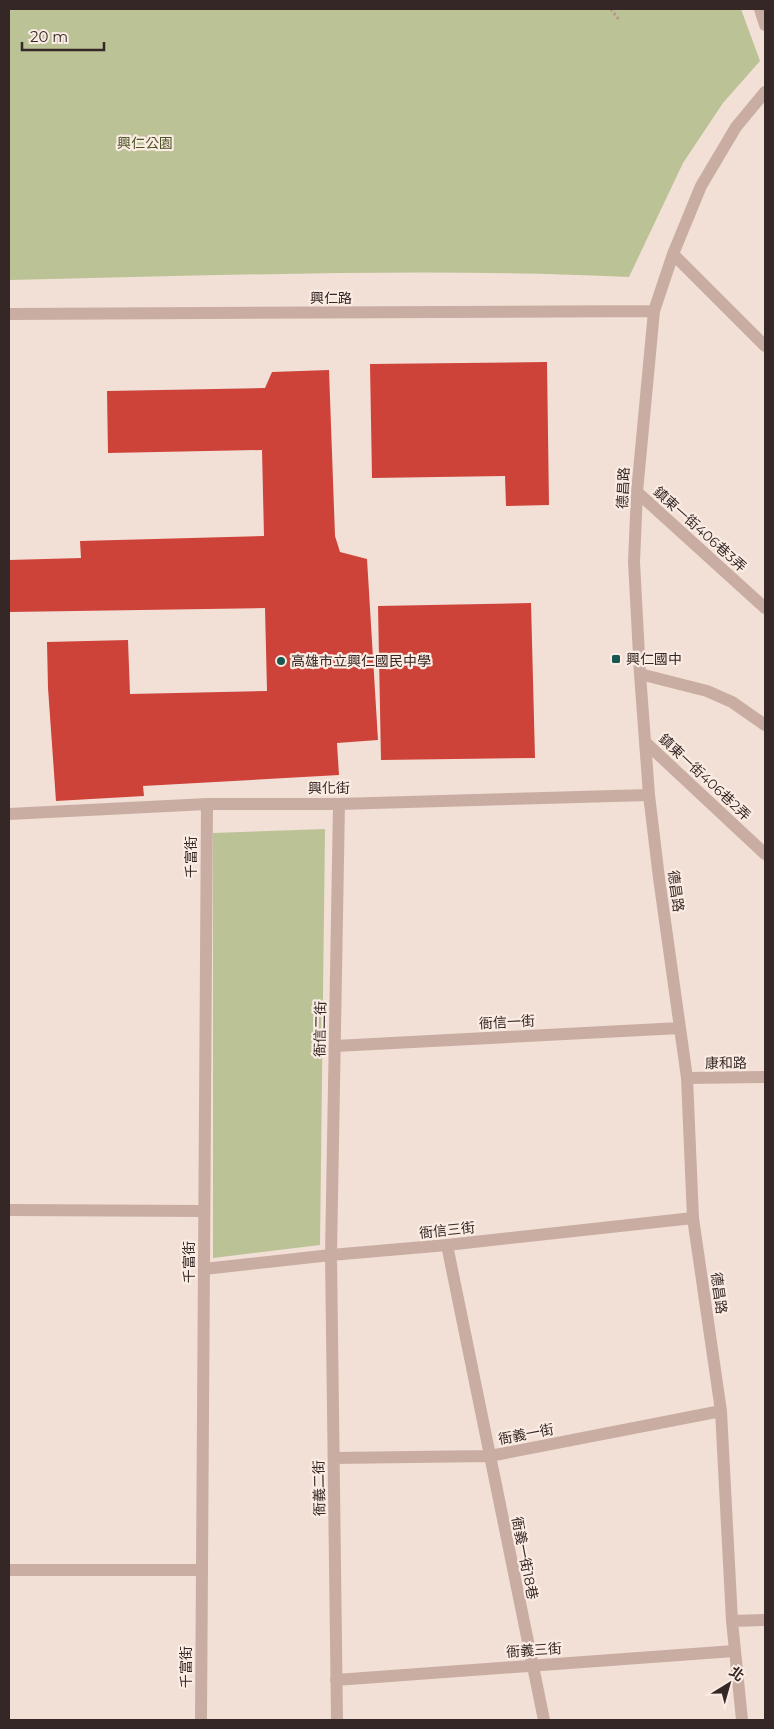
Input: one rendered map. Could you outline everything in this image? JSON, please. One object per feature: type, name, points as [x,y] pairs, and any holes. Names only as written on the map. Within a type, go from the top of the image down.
[{"type":"street","points":[[760,9],[765,24]]},
{"type":"street","name":"德昌路","points":[[742,1720],[734,1651],[721,1411],[693,1218],[687,1078],[659,878],[650,795],[640,674],[634,562],[636,492],[654,311],[673,254],[701,186],[736,127],[765,92]]},
{"type":"street","points":[[673,254],[765,346]]},
{"type":"street","name":"興仁路","points":[[9,314],[654,311]]},
{"type":"street","name":"鎮東一街406巷3弄","points":[[636,492],[765,608]]},
{"type":"street","points":[[640,674],[707,691],[732,702],[765,725]]},
{"type":"street","name":"鎮東一街406巷2弄","points":[[645,742],[765,854]]},
{"type":"street","name":"興化街","points":[[9,814],[206,804],[339,804],[650,795]]},
{"type":"street","name":"千富街","points":[[201,1720],[206,804]]},
{"type":"street","name":"衙信二街","points":[[331,1255],[339,804]]},
{"type":"street","name":"衙信一街","points":[[335,1046],[680,1028]]},
{"type":"street","name":"康和路","points":[[687,1078],[765,1077]]},
{"type":"street","points":[[9,1210],[204,1211]]},
{"type":"street","name":"衙信三街","points":[[204,1269],[693,1218]]},
{"type":"street","name":"衙義一街18巷","points":[[448,1245],[531,1665],[544,1720]]},
{"type":"street","name":"衙義二街","points":[[331,1255],[337,1720]]},
{"type":"street","name":"衙義一街","points":[[334,1458],[490,1456],[721,1411]]},
{"type":"street","points":[[9,1570],[202,1570]]},
{"type":"street","points":[[732,1621],[765,1620]]},
{"type":"street","name":"衙義三街","points":[[336,1680],[734,1651]]},
{"type":"path","points":[[611,9],[620,21]]},
{"type":"green space","name":"興仁公園","points":[[9,9],[741,9],[760,61],[723,103],[683,163],[629,277],[397,272],[9,280]]},
{"type":"green space","points":[[325,829],[320,1245],[213,1258],[213,833]]},
{"type":"building","points":[[547,362],[549,505],[506,506],[505,476],[372,478],[370,364]]},
{"type":"building","points":[[329,370],[335,536],[340,552],[367,559],[378,740],[337,743],[339,775],[143,786],[144,796],[56,801],[48,688],[47,642],[128,640],[130,694],[267,691],[265,608],[9,612],[9,560],[81,558],[80,541],[264,536],[262,450],[108,453],[107,391],[265,388],[272,372]]},
{"type":"building","points":[[531,603],[535,758],[381,760],[378,606]]},
{"type":"place","name":"興仁國中","points":[[616,659]]},
{"type":"place","name":"高雄市立興仁國民中學","points":[[281,661]]}]
